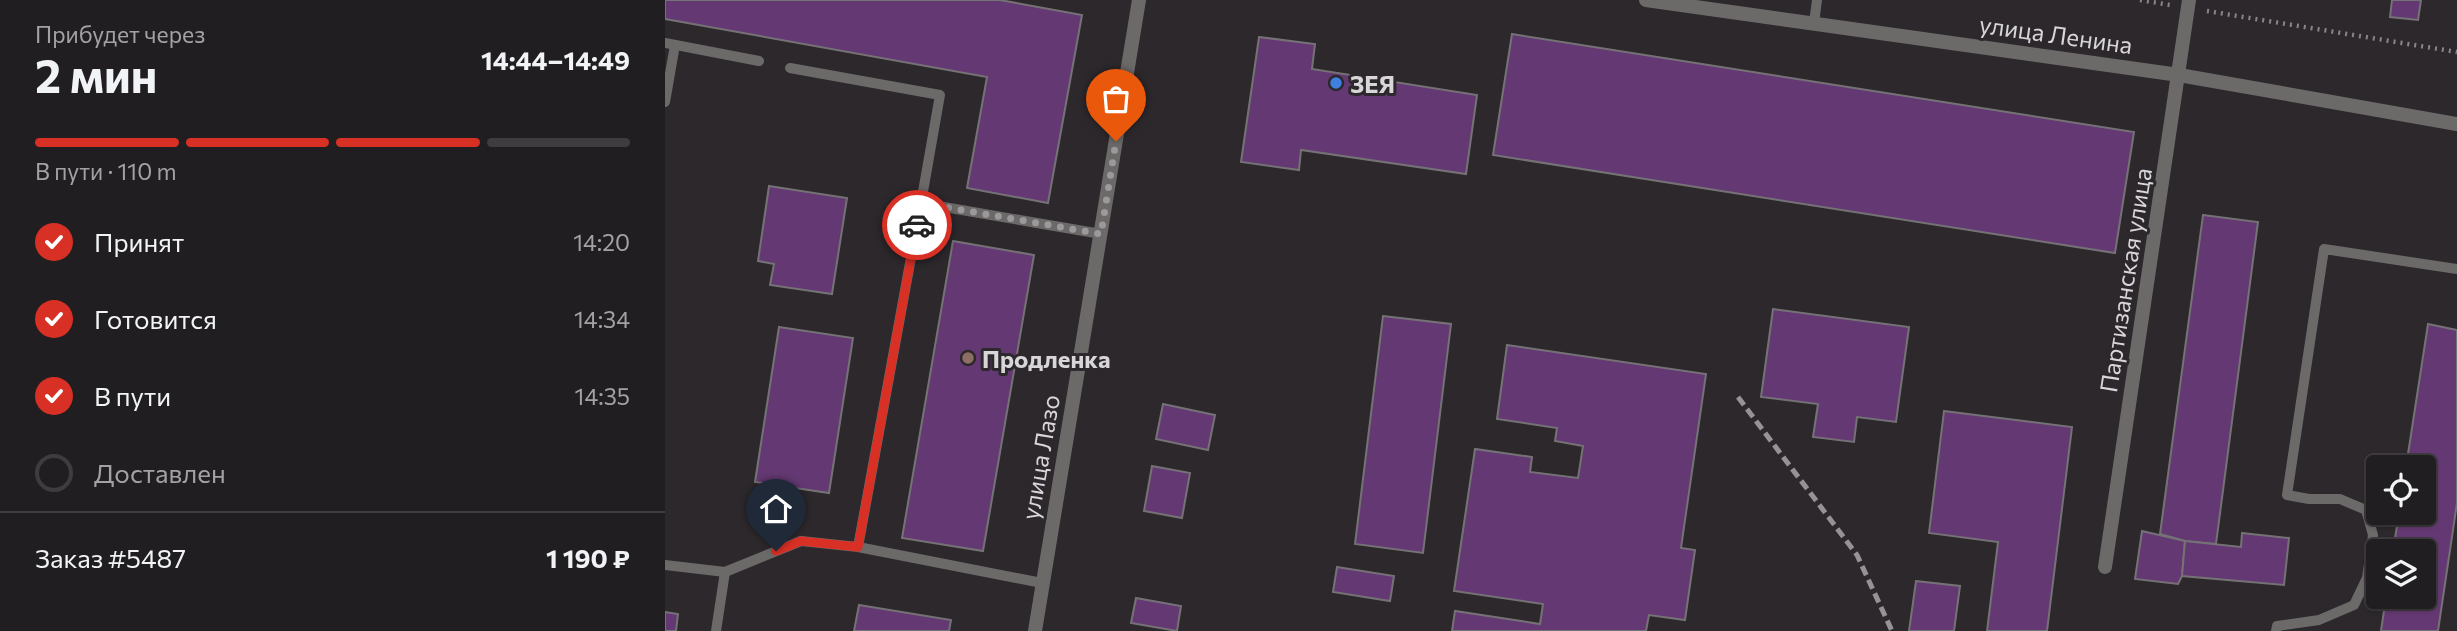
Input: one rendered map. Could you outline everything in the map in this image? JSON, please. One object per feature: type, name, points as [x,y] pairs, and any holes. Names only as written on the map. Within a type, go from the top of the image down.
[{"type":"street","name":"улица Лазо","points":[[1035,631],[1139,0]]},
{"type":"street","name":"улица Ленина","points":[[1646,0],[2179,75],[2457,124]]},
{"type":"street","name":"Партизанская улица","points":[[2105,567],[2189,4]]},
{"type":"lane","points":[[1814,23],[1817,0]]},
{"type":"lane","points":[[665,103],[670,44],[759,61]]},
{"type":"lane","points":[[790,68],[940,95],[858,547]]},
{"type":"lane","points":[[921,203],[1101,234]]},
{"type":"lane","points":[[2276,631],[2277,626],[2319,620],[2354,605],[2367,578],[2373,535],[2366,510],[2340,499],[2309,499],[2287,495],[2324,249],[2457,269]]},
{"type":"lane","points":[[665,565],[725,572],[801,541],[858,547],[1042,583]]},
{"type":"lane","points":[[716,631],[725,572]]},
{"type":"path","points":[[2140,0],[2189,4],[2457,52]]},
{"type":"building","points":[[665,0],[1000,0],[1082,15],[1048,203],[967,188],[987,77],[665,19]]},
{"type":"building","points":[[2392,0],[2421,0],[2418,20],[2390,17]]},
{"type":"building","points":[[1512,34],[2134,132],[2115,253],[1493,155]]},
{"type":"building","points":[[1259,37],[1315,44],[1312,69],[1477,95],[1466,174],[1301,150],[1299,170],[1241,162]]},
{"type":"building","points":[[769,186],[847,198],[832,294],[770,285],[774,264],[758,261]]},
{"type":"building","points":[[2203,215],[2258,222],[2216,544],[2185,541],[2160,534]]},
{"type":"building","points":[[953,241],[1034,255],[983,551],[902,538]]},
{"type":"building","points":[[1773,309],[1909,327],[1896,422],[1857,417],[1854,442],[1813,437],[1818,404],[1761,397]]},
{"type":"building","points":[[1383,316],[1451,324],[1423,553],[1355,544]]},
{"type":"building","points":[[2428,324],[2457,330],[2457,503],[2438,631],[2381,631],[2384,609],[2436,609],[2436,539],[2395,539],[2397,525],[2436,525],[2436,455],[2408,455]]},
{"type":"building","points":[[779,327],[853,338],[829,493],[755,482]]},
{"type":"building","points":[[1507,345],[1706,374],[1681,548],[1695,550],[1685,620],[1649,615],[1646,631],[1452,631],[1455,611],[1540,624],[1543,604],[1454,591],[1475,449],[1532,457],[1530,472],[1578,478],[1583,446],[1555,441],[1557,428],[1497,419]]},
{"type":"building","points":[[1163,404],[1215,415],[1208,450],[1156,439]]},
{"type":"building","points":[[1944,411],[2072,427],[2047,631],[1987,631],[1998,542],[1929,533]]},
{"type":"building","points":[[1152,466],[1190,473],[1182,518],[1144,511]]},
{"type":"building","points":[[2142,531],[2185,541],[2182,576],[2178,584],[2135,579]]},
{"type":"building","points":[[2242,533],[2289,538],[2284,585],[2182,576],[2185,541],[2241,547]]},
{"type":"building","points":[[1337,567],[1394,576],[1390,601],[1333,592]]},
{"type":"building","points":[[1916,581],[1960,586],[1954,631],[1909,631]]},
{"type":"building","points":[[1136,598],[1181,606],[1177,631],[1131,623]]},
{"type":"building","points":[[859,605],[951,620],[949,631],[854,631]]},
{"type":"building","points":[[665,612],[678,614],[676,631],[665,631]]},
{"type":"railway","points":[[1738,397],[1857,555],[1892,631]]},
{"type":"way so far","points":[[917,225],[921,203],[1101,234],[1116,141]]},
{"type":"place","name":"ЗЕЯ","points":[[1336,83]]},
{"type":"place","name":"Продленка","points":[[968,358]]},
{"type":"route","points":[[776,551],[801,541],[858,547],[917,225]]}]
